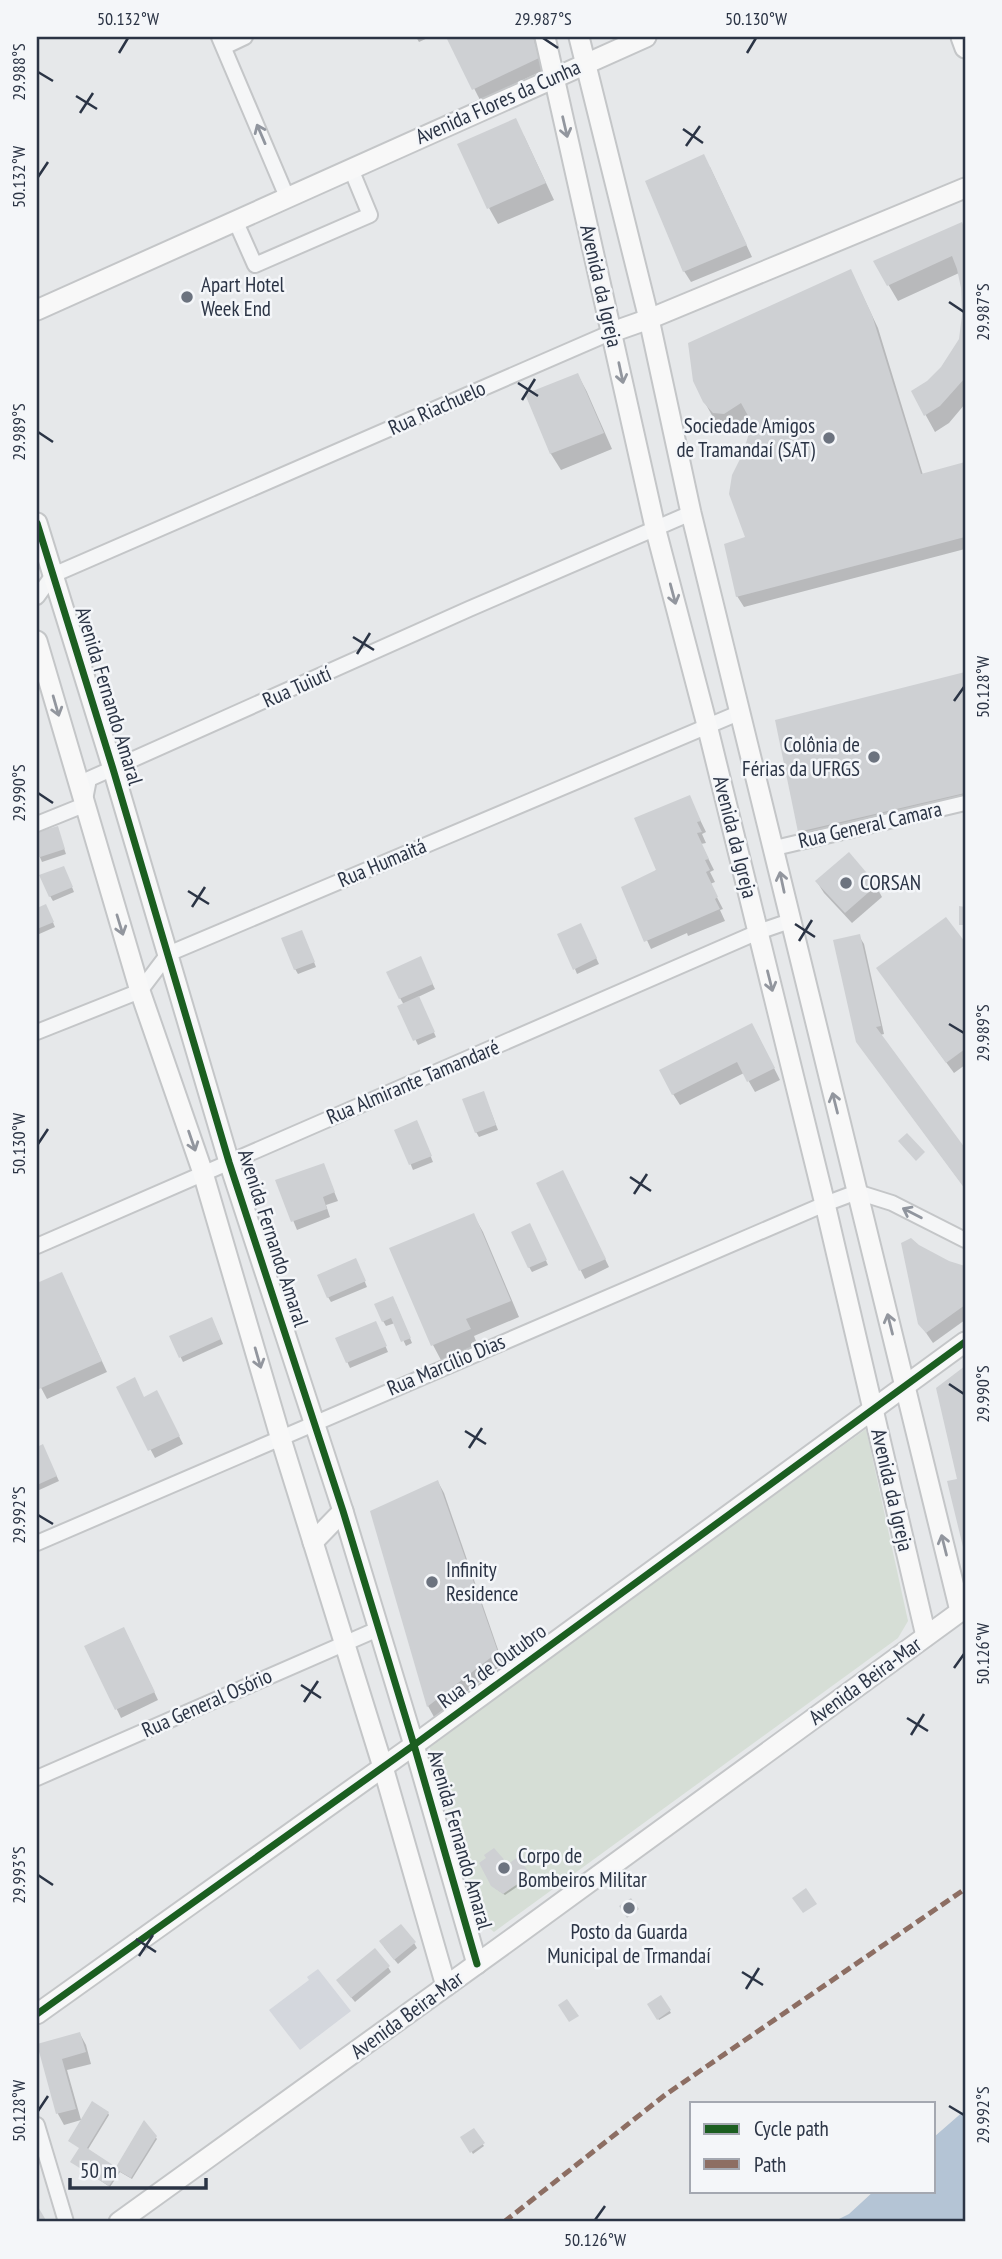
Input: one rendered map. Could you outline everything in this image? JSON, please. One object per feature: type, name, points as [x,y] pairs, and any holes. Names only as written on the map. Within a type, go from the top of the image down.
[{"type":"main road","name":"Avenida da Igreja","points":[[545,37],[655,527],[707,725],[825,1204],[926,1636]]},
{"type":"main road","name":"Avenida da Igreja","points":[[579,37],[649,319],[691,513],[775,848],[790,921],[963,1610]]},
{"type":"main road","name":"Avenida Flores da Cunha","points":[[37,310],[646,37]]},
{"type":"main road","points":[[961,37],[965,48]]},
{"type":"main road","name":"Rua Riachuelo","points":[[612,332],[965,188]]},
{"type":"main road","name":"Avenida Fernando Amaral","points":[[37,523],[229,1162],[343,1511],[477,1964]]},
{"type":"main road","points":[[37,641],[140,990],[203,1173],[280,1436],[383,1767],[446,1986]]},
{"type":"main road","name":"Rua 3 de Outubro","points":[[37,2014],[414,1745],[965,1342]]},
{"type":"main road","points":[[313,1542],[343,1511]]},
{"type":"main road","name":"Avenida Beira-Mar","points":[[119,2222],[963,1610]]},
{"type":"street","points":[[245,37],[221,42],[287,197]]},
{"type":"street","points":[[235,220],[256,265],[370,215],[351,169]]},
{"type":"street","name":"Rua Riachuelo","points":[[53,575],[612,332]]},
{"type":"street","name":"Rua Tuiutí","points":[[84,805],[89,779],[691,513]]},
{"type":"street","points":[[37,597],[53,575]]},
{"type":"street","name":"Rua Humaitá","points":[[37,1032],[140,990],[168,954],[741,712]]},
{"type":"street","name":"Rua General Camara","points":[[775,848],[965,803]]},
{"type":"street","points":[[37,824],[84,805]]},
{"type":"street","name":"Rua Almirante Tamandaré","points":[[37,1246],[758,932],[790,921]]},
{"type":"street","points":[[857,1192],[892,1203],[965,1240]]},
{"type":"street","name":"Rua Marcílio Dias","points":[[37,1543],[280,1436],[857,1192]]},
{"type":"street","name":"Rua General Osório","points":[[37,1778],[378,1629]]},
{"type":"street","points":[[37,2125],[66,2222]]},
{"type":"shaded area","points":[[866,1429],[908,1621],[898,1638],[494,1932],[480,1920],[429,1745]]},
{"type":"shaded area","points":[[318,1969],[351,2011],[300,2050],[269,2010],[309,1980],[307,1977]]},
{"type":"water","points":[[965,2110],[965,2222],[833,2222],[849,2214],[873,2192],[936,2192],[936,2135]]},
{"type":"building","points":[[446,37],[533,37],[539,58],[472,90]]},
{"type":"building","points":[[516,118],[546,183],[487,209],[457,144]]},
{"type":"building","points":[[704,154],[747,245],[683,272],[645,181]]},
{"type":"building","points":[[962,222],[965,230],[965,378],[940,406],[924,416],[911,391],[927,381],[941,367],[959,339],[962,315],[957,269],[952,256],[887,286],[873,261]]},
{"type":"building","name":"Sociedade Amigos de Tramandaí (SAT)","points":[[851,269],[872,315],[921,474],[965,462],[965,537],[736,597],[724,544],[745,537],[729,494],[732,475],[743,453],[752,423],[741,403],[724,414],[713,413],[703,402],[693,381],[688,343]]},
{"type":"building","points":[[578,373],[604,433],[550,454],[525,394]]},
{"type":"building","name":"Colônia de Férias da UFRGS","points":[[965,672],[965,793],[798,832],[775,720]]},
{"type":"building","points":[[690,795],[701,821],[697,822],[702,832],[697,833],[709,859],[705,860],[710,870],[706,872],[718,897],[715,899],[720,909],[644,942],[621,887],[656,870],[634,818]]},
{"type":"building","points":[[58,826],[65,849],[37,858],[37,832]]},
{"type":"building","name":"CORSAN","points":[[849,852],[877,885],[845,913],[815,881]]},
{"type":"building","points":[[64,866],[73,887],[49,897],[39,875]]},
{"type":"building","points":[[46,904],[54,922],[37,929],[37,908]]},
{"type":"building","points":[[959,906],[965,907],[965,925],[959,925]]},
{"type":"building","points":[[946,917],[965,942],[965,1049],[946,1063],[876,968]]},
{"type":"building","points":[[581,923],[597,958],[573,970],[557,934]]},
{"type":"building","points":[[302,930],[315,962],[294,970],[281,938]]},
{"type":"building","points":[[860,934],[881,1026],[876,1027],[965,1148],[965,1189],[856,1042],[833,940]]},
{"type":"building","points":[[421,956],[433,984],[399,999],[386,972]]},
{"type":"building","points":[[419,996],[435,1032],[413,1041],[397,1006]]},
{"type":"building","points":[[752,1023],[775,1068],[747,1082],[737,1062],[672,1095],[659,1070]]},
{"type":"building","points":[[484,1091],[496,1125],[475,1133],[462,1099]]},
{"type":"building","points":[[417,1120],[432,1156],[409,1165],[394,1130]]},
{"type":"building","points":[[907,1133],[925,1152],[916,1161],[898,1141]]},
{"type":"building","points":[[324,1163],[335,1192],[323,1197],[327,1209],[291,1222],[275,1180]]},
{"type":"building","points":[[563,1170],[606,1259],[579,1271],[536,1183]]},
{"type":"building","points":[[474,1213],[511,1301],[466,1319],[471,1329],[431,1346],[389,1248]]},
{"type":"building","points":[[530,1223],[547,1260],[528,1268],[511,1232]]},
{"type":"building","points":[[911,1238],[949,1261],[965,1266],[965,1305],[926,1333],[918,1324],[901,1243]]},
{"type":"building","points":[[356,1258],[366,1281],[327,1298],[317,1275]]},
{"type":"building","points":[[62,1272],[102,1361],[39,1389],[37,1283]]},
{"type":"building","points":[[393,1296],[411,1338],[401,1342],[391,1318],[382,1322],[374,1304]]},
{"type":"building","points":[[212,1317],[221,1339],[179,1358],[169,1336]]},
{"type":"building","points":[[376,1321],[387,1346],[346,1363],[335,1338]]},
{"type":"building","points":[[965,1366],[964,1551],[947,1481],[957,1479],[936,1388]]},
{"type":"building","points":[[135,1377],[144,1397],[157,1390],[180,1436],[148,1451],[116,1387]]},
{"type":"building","points":[[43,1444],[57,1476],[37,1485],[37,1447]]},
{"type":"building","name":"Infinity Residence","points":[[438,1480],[498,1652],[427,1707],[370,1511]]},
{"type":"building","points":[[124,1627],[155,1692],[115,1710],[84,1646]]},
{"type":"building","name":"Corpo de Bombeiros Militar","points":[[494,1848],[508,1864],[518,1857],[531,1875],[503,1894],[491,1886],[479,1863],[486,1858],[484,1855]]},
{"type":"building","points":[[806,1888],[817,1904],[803,1913],[792,1898]]},
{"type":"building","name":"Posto da Guarda Municipal de Trmandaí","points":[[631,1898],[639,1909],[627,1918],[619,1906]]},
{"type":"building","points":[[401,1924],[416,1942],[394,1960],[379,1941]]},
{"type":"building","points":[[375,1948],[390,1966],[351,1998],[336,1980]]},
{"type":"building","points":[[661,1995],[671,2010],[657,2020],[647,2004]]},
{"type":"building","points":[[567,1999],[579,2016],[569,2022],[558,2005]]},
{"type":"building","points":[[80,2032],[86,2052],[62,2059],[76,2109],[56,2114],[37,2044]]},
{"type":"building","points":[[92,2101],[109,2112],[87,2148],[116,2167],[144,2120],[157,2136],[131,2178],[119,2171],[109,2186],[70,2162],[79,2148],[68,2141]]},
{"type":"building","points":[[474,2128],[485,2143],[470,2153],[460,2137]]},
{"type":"building","points":[[37,2205],[47,2222],[37,2222]]},
{"type":"marked path","points":[[504,2222],[665,2095],[965,1889]]},
{"type":"cycle path","points":[[37,523],[229,1162],[343,1511],[477,1964]]},
{"type":"cycle path","points":[[37,2014],[414,1745],[965,1342]]},
{"type":"place","name":"Apart Hotel Week End","points":[[187,297]]},
{"type":"place","name":"Sociedade Amigos de Tramandaí (SAT)","points":[[829,438]]},
{"type":"place","name":"Colônia de Férias da UFRGS","points":[[874,757]]},
{"type":"place","name":"CORSAN","points":[[846,883]]},
{"type":"place","name":"Infinity Residence","points":[[432,1582]]},
{"type":"place","name":"Corpo de Bombeiros Militar","points":[[504,1868]]},
{"type":"place","name":"Posto da Guarda Municipal de Trmandaí","points":[[629,1908]]}]
